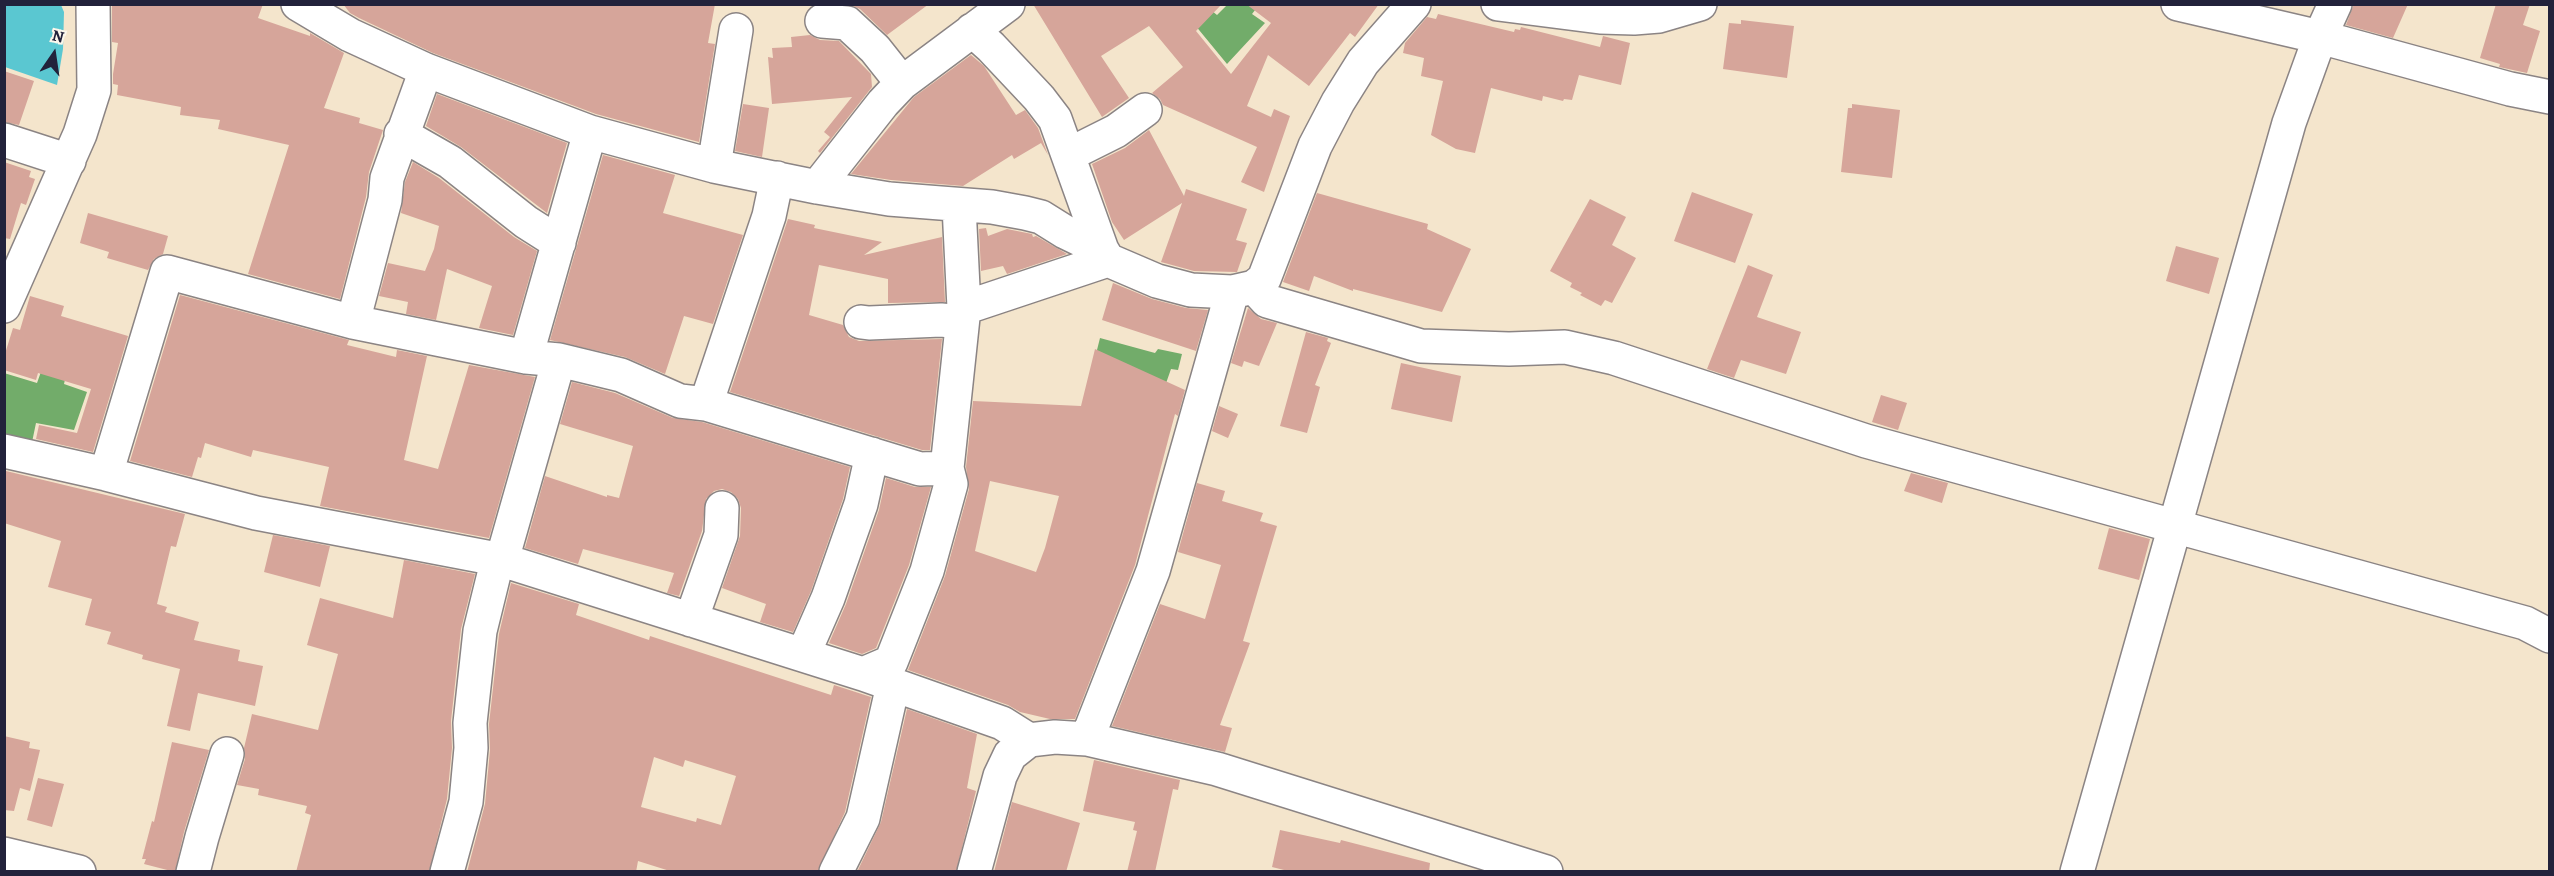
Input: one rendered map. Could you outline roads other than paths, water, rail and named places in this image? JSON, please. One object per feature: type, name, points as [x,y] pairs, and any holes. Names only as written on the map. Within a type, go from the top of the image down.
[{"type":"street","points":[[4,306],[69,161],[94,90],[93,4]]},
{"type":"street","points":[[298,4],[333,15],[350,35],[426,70],[590,132],[714,166],[817,187],[890,199],[992,207],[1041,217],[1105,255],[1157,281],[1191,290],[1243,290],[1267,301],[1421,346],[1509,350],[1565,347],[1614,358],[1866,441],[2525,623],[2550,636]]},
{"type":"street","points":[[817,187],[883,103],[902,83],[1008,4]]},
{"type":"street","points":[[1087,739],[1153,571],[1243,290],[1264,279],[1315,146],[1338,102],[1363,62],[1414,4]]},
{"type":"street","points":[[1498,4],[1540,7],[1600,17],[1634,18],[1659,16],[1700,4]]},
{"type":"street","points":[[2178,4],[2320,37],[2510,89],[2550,97]]},
{"type":"street","points":[[2077,872],[2289,123],[2320,37],[2335,4]]},
{"type":"street","points":[[822,21],[847,23],[874,49],[902,83]]},
{"type":"street","points":[[714,166],[736,30]]},
{"type":"street","points":[[972,30],[991,46],[1039,98],[1055,119],[1105,255]]},
{"type":"street","points":[[353,322],[385,200],[387,178],[426,70]]},
{"type":"street","points":[[1068,155],[1116,131],[1145,110]]},
{"type":"street","points":[[526,357],[590,132]]},
{"type":"street","points":[[402,134],[450,162],[526,222],[559,243]]},
{"type":"street","points":[[4,140],[69,161]]},
{"type":"street","points":[[706,404],[769,216],[777,178]]},
{"type":"street","points":[[836,872],[863,818],[878,680],[891,662],[938,537],[951,484],[947,468],[963,315],[959,206]]},
{"type":"street","points":[[861,321],[869,324],[940,320],[963,315],[1105,255]]},
{"type":"street","points":[[106,474],[167,272],[353,322],[526,357],[559,360],[621,375],[680,401],[706,404],[920,469],[947,468]]},
{"type":"street","points":[[447,872],[466,802],[471,747],[470,723],[480,632],[495,570],[502,560],[559,360]]},
{"type":"street","points":[[4,451],[106,474],[256,513],[502,560],[878,680],[1002,723],[1029,740]]},
{"type":"street","points":[[803,655],[828,598],[861,504],[872,454]]},
{"type":"street","points":[[691,620],[721,535],[722,508]]},
{"type":"street","points":[[974,872],[1000,776],[1010,755],[1029,740],[1055,737],[1087,739],[1217,770],[1546,872]]},
{"type":"street","points":[[193,872],[228,754]]},
{"type":"street","points":[[4,855],[79,872]]},
{"type":"water","points":[[5,4],[61,5],[64,12],[63,49],[57,85],[5,67]]}]
